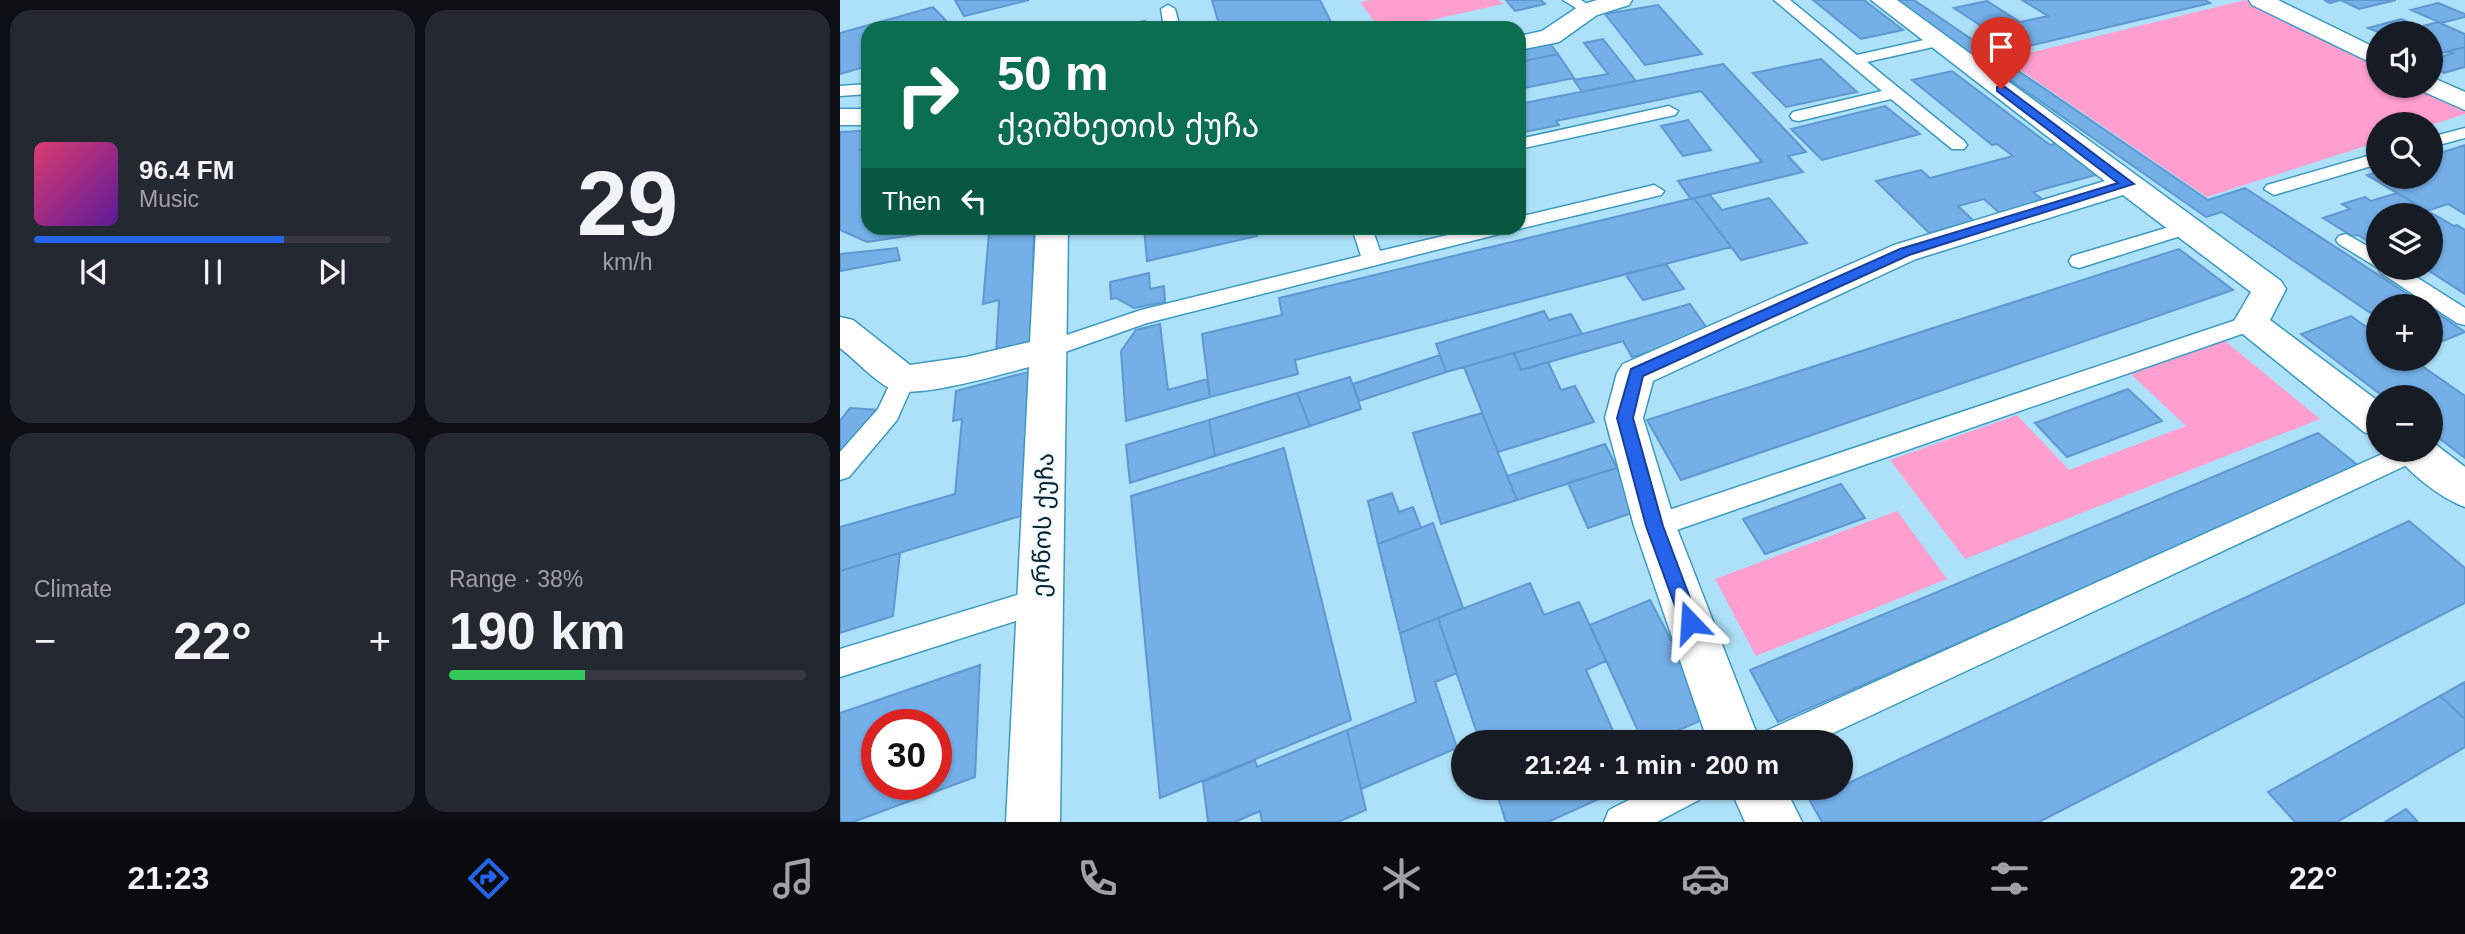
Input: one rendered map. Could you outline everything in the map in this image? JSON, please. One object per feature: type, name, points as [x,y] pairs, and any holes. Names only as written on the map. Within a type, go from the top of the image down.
[{"type":"street","points":[[1526,42],[1550,37],[1579,5],[1621,0]]},
{"type":"street","points":[[1882,0],[2269,289],[2251,323],[2366,413]]},
{"type":"street","points":[[2260,0],[2366,53]]},
{"type":"street","points":[[2443,91],[2465,102]]},
{"type":"street","points":[[840,117],[861,117]]},
{"type":"street","points":[[1730,730],[1655,526],[1625,418],[1636,373],[1905,252],[2127,184]]},
{"type":"street","name":"ერწოს ქუჩა","points":[[1033,822],[1052,235]]},
{"type":"street","points":[[840,328],[903,379],[966,370],[1048,350]]},
{"type":"street","points":[[2429,462],[2465,490]]},
{"type":"street","points":[[1763,800],[1776,822]]},
{"type":"lane","points":[[1781,0],[1958,145]]},
{"type":"lane","points":[[1168,9],[1170,21]]},
{"type":"lane","points":[[1855,60],[1937,41]]},
{"type":"lane","points":[[840,91],[861,90]]},
{"type":"lane","points":[[1799,116],[1895,93]]},
{"type":"lane","points":[[1526,142],[1669,111]]},
{"type":"lane","points":[[2443,139],[2465,133]]},
{"type":"lane","points":[[2274,189],[2366,162]]},
{"type":"lane","points":[[1526,221],[1654,191]]},
{"type":"lane","points":[[2079,261],[2186,228]]},
{"type":"lane","points":[[1364,235],[1372,258]]},
{"type":"lane","points":[[1048,350],[1141,317],[1470,235]]},
{"type":"lane","points":[[2346,240],[2366,253]]},
{"type":"lane","points":[[2406,280],[2465,318]]},
{"type":"lane","points":[[1655,526],[2251,323]]},
{"type":"lane","points":[[840,470],[888,414],[903,379]]},
{"type":"lane","points":[[1804,730],[2388,462]]},
{"type":"lane","points":[[840,663],[1040,601]]},
{"type":"lane","points":[[1620,822],[1663,800]]},
{"type":"shaded area","points":[[1499,0],[1503,4],[1426,21],[1374,21],[1360,2]]},
{"type":"shaded area","points":[[2245,0],[2366,60],[2366,98],[2442,98],[2465,109],[2465,114],[2443,121],[2443,112],[2366,112],[2366,146],[2207,197],[2004,59]]},
{"type":"shaded area","points":[[2225,341],[2320,419],[1965,559],[1890,460],[2017,415],[2069,470],[2186,426],[2131,374]]},
{"type":"shaded area","points":[[1897,511],[1947,579],[1756,656],[1715,579]]},
{"type":"building","points":[[955,0],[1029,0],[964,16]]},
{"type":"building","points":[[1212,0],[1320,0],[1330,21],[1218,21]]},
{"type":"building","points":[[1506,0],[1541,0],[1545,4],[1515,11]]},
{"type":"building","points":[[1813,0],[1864,0],[1903,30],[1861,39]]},
{"type":"building","points":[[1895,0],[1914,0],[2208,200],[2245,188],[2366,267],[2366,280],[2386,280],[2408,294],[2366,294],[2366,310],[2222,212],[2206,217]]},
{"type":"building","points":[[2022,0],[2205,0],[2210,3],[2016,49],[1954,8],[1987,1],[2020,22],[2048,16]]},
{"type":"building","points":[[2341,0],[2396,0],[2359,9]]},
{"type":"building","points":[[2438,3],[2465,14],[2465,17],[2443,22],[2411,10]]},
{"type":"building","points":[[1658,5],[1702,54],[1645,65],[1605,14]]},
{"type":"building","points":[[933,7],[946,21],[883,21]]},
{"type":"building","points":[[2443,24],[2465,34],[2465,47],[2443,53]]},
{"type":"building","points":[[861,27],[861,68],[840,74],[840,33]]},
{"type":"building","points":[[1603,39],[1636,81],[1582,92],[1574,80],[1608,74],[1584,43]]},
{"type":"building","points":[[1549,42],[1558,54],[1526,61],[1526,46]]},
{"type":"building","points":[[2465,47],[2465,67],[2443,72],[2443,56],[2453,53],[2449,51]]},
{"type":"building","points":[[1558,54],[1574,78],[1526,88],[1526,61]]},
{"type":"building","points":[[1821,59],[1857,92],[1786,107],[1753,73]]},
{"type":"building","points":[[1723,64],[1806,152],[1788,156],[1803,172],[1691,199],[1678,181],[1762,162],[1701,91],[1556,121],[1559,125],[1526,132],[1526,103]]},
{"type":"building","points":[[1952,71],[2050,145],[2058,143],[2099,174],[2033,192],[2048,204],[2004,217],[1984,199],[1958,206],[1974,221],[1929,233],[1876,181],[1921,170],[1930,178],[2013,156],[1997,144],[1992,145],[1912,80]]},
{"type":"building","points":[[1885,106],[1920,134],[1822,160],[1791,129]]},
{"type":"building","points":[[1688,120],[1711,150],[1683,156],[1661,126]]},
{"type":"building","points":[[861,131],[861,235],[914,235],[867,242],[840,230],[840,132]]},
{"type":"building","points":[[2465,145],[2465,214],[2448,204],[2414,203],[2390,189],[2443,189],[2443,152]]},
{"type":"building","points":[[2397,193],[2414,203],[2366,203],[2366,240],[2358,235],[2352,236],[2323,218],[2350,209],[2342,204],[2365,197],[2371,201]]},
{"type":"building","points":[[1710,195],[1722,210],[1769,198],[1807,243],[1741,260],[1694,198]]},
{"type":"building","points":[[1694,198],[1731,247],[1295,360],[1298,374],[1210,397],[1202,334],[1282,315],[1279,298]]},
{"type":"building","points":[[2443,220],[2465,230],[2465,294],[2443,280]]},
{"type":"building","points":[[989,235],[1034,235],[1031,346],[996,355],[999,300],[983,304]]},
{"type":"building","points":[[1145,235],[1257,236],[1147,261]]},
{"type":"building","points":[[897,248],[900,260],[840,271],[840,254]]},
{"type":"building","points":[[2179,249],[2233,290],[1681,480],[1647,420]]},
{"type":"building","points":[[1666,264],[1684,289],[1643,300],[1625,274]]},
{"type":"building","points":[[1149,273],[1150,289],[1164,286],[1165,302],[1134,308],[1116,298],[1111,299],[1110,282]]},
{"type":"building","points":[[1690,304],[1711,334],[1632,357],[1623,341],[1521,370],[1514,353]]},
{"type":"building","points":[[1544,311],[1549,320],[1571,314],[1582,334],[1446,372],[1436,344]]},
{"type":"building","points":[[2351,316],[2366,327],[2366,371],[2429,371],[2465,396],[2465,458],[2443,441],[2443,385],[2368,385],[2301,334]]},
{"type":"building","points":[[2443,317],[2465,332],[2443,341]]},
{"type":"building","points":[[1160,324],[1168,390],[1207,379],[1210,397],[1126,421],[1121,351],[1136,330]]},
{"type":"building","points":[[1514,353],[1521,370],[1548,362],[1561,390],[1575,386],[1594,422],[1498,452],[1464,367]]},
{"type":"building","points":[[1440,355],[1446,372],[1359,401],[1353,384]]},
{"type":"building","points":[[1028,372],[1024,515],[840,571],[840,527],[955,494],[962,419],[953,421],[956,391]]},
{"type":"building","points":[[1350,377],[1361,409],[1310,426],[1297,393]]},
{"type":"building","points":[[2128,389],[2162,421],[2067,457],[2035,423]]},
{"type":"building","points":[[1297,393],[1310,426],[1215,456],[1209,420]]},
{"type":"building","points":[[850,408],[881,410],[840,458],[840,421]]},
{"type":"building","points":[[1482,413],[1517,500],[1441,524],[1413,433]]},
{"type":"building","points":[[1209,420],[1215,456],[1130,483],[1126,445]]},
{"type":"building","points":[[2318,433],[2360,467],[1778,722],[1750,670]]},
{"type":"building","points":[[1605,444],[1617,468],[1517,500],[1507,476]]},
{"type":"building","points":[[1284,448],[1351,720],[1160,798],[1131,496]]},
{"type":"building","points":[[1617,468],[1638,511],[1588,528],[1568,483]]},
{"type":"building","points":[[1841,484],[1865,518],[1765,554],[1743,519]]},
{"type":"building","points":[[1392,493],[1399,512],[1413,507],[1421,528],[1378,544],[1368,501]]},
{"type":"building","points":[[2409,521],[2465,568],[2465,603],[2039,822],[1822,822],[1810,801],[1853,800],[1853,781]]},
{"type":"building","points":[[1433,523],[1463,608],[1400,633],[1378,544]]},
{"type":"building","points":[[900,553],[893,616],[840,633],[840,571]]},
{"type":"building","points":[[1530,583],[1544,615],[1579,602],[1606,661],[1586,670],[1613,730],[1476,730],[1438,618]]},
{"type":"building","points":[[1650,600],[1711,716],[1679,730],[1638,730],[1590,625]]},
{"type":"building","points":[[1438,618],[1457,673],[1435,682],[1451,730],[1451,751],[1361,789],[1347,730],[1416,702],[1400,633]]},
{"type":"building","points":[[980,665],[975,777],[952,785],[952,709],[861,709],[861,800],[913,800],[853,822],[840,822],[840,713]]},
{"type":"building","points":[[2465,682],[2465,719],[2440,696]]},
{"type":"building","points":[[2440,696],[2465,719],[2465,747],[2337,822],[2295,822],[2268,792]]},
{"type":"building","points":[[1347,730],[1366,810],[1338,822],[1262,822],[1260,811],[1235,822],[1208,822],[1203,782],[1255,760],[1257,767]]},
{"type":"building","points":[[1499,800],[1597,800],[1548,822],[1506,822]]},
{"type":"building","points":[[2406,809],[2418,822],[2385,822]]},
{"type":"route","points":[[1690,622],[1655,526],[1625,418],[1636,373],[1905,252],[2127,184],[2001,89]]}]
